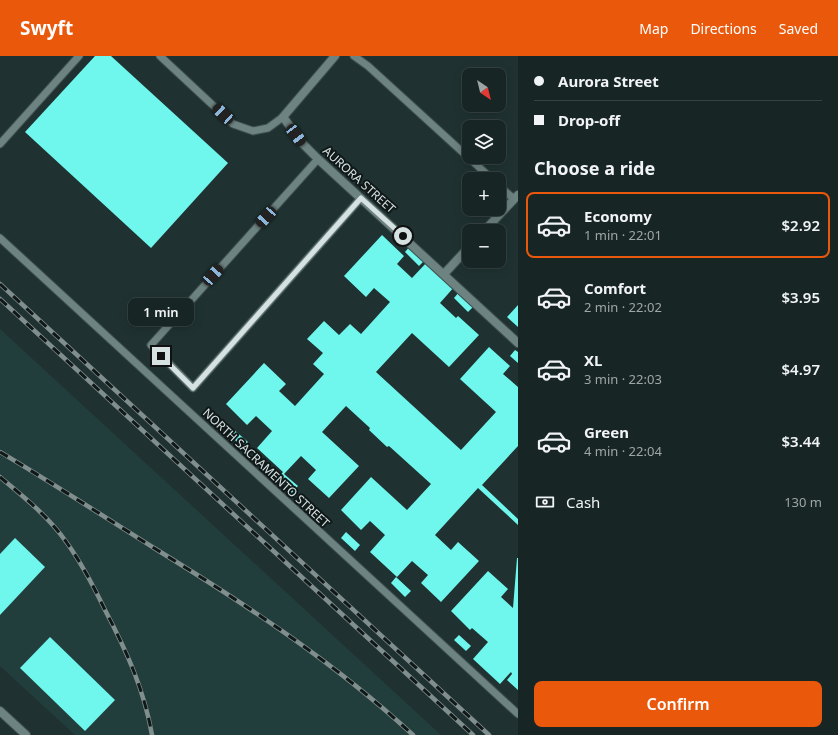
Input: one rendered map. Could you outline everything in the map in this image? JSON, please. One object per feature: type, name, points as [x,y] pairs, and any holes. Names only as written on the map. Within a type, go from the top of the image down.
[{"type":"street","points":[[283,117],[335,56]]},
{"type":"street","name":"AURORA STREET","points":[[283,117],[303,144],[318,159],[518,343]]},
{"type":"street","points":[[491,224],[516,197]]},
{"type":"street","points":[[444,274],[462,255]]},
{"type":"street","points":[[0,711],[26,735]]},
{"type":"lane","points":[[0,144],[79,56]]},
{"type":"lane","points":[[160,56],[233,124],[253,131],[268,128],[283,117]]},
{"type":"lane","points":[[354,56],[368,66],[484,172]]},
{"type":"lane","points":[[318,159],[151,345],[193,388],[361,198]]},
{"type":"lane","points":[[506,191],[516,197]]},
{"type":"lane","name":"NORTH SACRAMENTO STREET","points":[[0,238],[518,714]]},
{"type":"shaded area","points":[[0,329],[441,735],[75,735],[0,666]]},
{"type":"building","points":[[95,56],[111,56],[228,163],[151,248],[25,132]]},
{"type":"building","points":[[382,235],[404,256],[397,264],[412,278],[428,261],[455,286],[440,303],[456,318],[458,316],[479,335],[449,367],[412,333],[376,372],[461,450],[496,412],[460,379],[489,347],[510,366],[503,374],[518,387],[518,446],[482,485],[518,519],[518,525],[478,488],[435,535],[451,550],[458,542],[479,561],[441,602],[421,583],[428,575],[412,561],[397,577],[370,552],[385,535],[370,521],[361,530],[341,510],[371,477],[407,510],[431,484],[389,446],[387,447],[369,430],[370,428],[346,406],[322,432],[359,466],[329,498],[308,479],[316,470],[301,456],[284,474],[298,486],[292,493],[278,478],[283,472],[257,448],[272,431],[256,416],[247,425],[226,404],[264,363],[286,384],[279,391],[295,406],[324,374],[313,364],[323,353],[307,339],[324,321],[339,335],[350,324],[361,334],[390,302],[374,288],[366,297],[344,276]]},
{"type":"building","points":[[410,246],[425,260],[419,266],[405,252]]},
{"type":"building","points":[[459,292],[474,306],[468,312],[454,298]]},
{"type":"building","points":[[518,305],[518,327],[507,317]]},
{"type":"building","points":[[515,350],[518,352],[518,363],[510,356]]},
{"type":"building","points":[[233,429],[248,442],[243,447],[228,434]]},
{"type":"building","points":[[346,532],[360,545],[355,551],[341,538]]},
{"type":"building","points":[[15,538],[45,567],[0,615],[0,554]]},
{"type":"building","points":[[517,558],[518,690],[507,680],[512,674],[511,672],[500,684],[473,659],[488,642],[472,628],[470,630],[451,611],[488,571],[508,589],[501,597],[513,608]]},
{"type":"building","points":[[396,577],[411,591],[405,597],[391,583]]},
{"type":"building","points":[[459,635],[471,646],[466,651],[454,640]]},
{"type":"building","points":[[50,637],[115,700],[85,731],[20,668]]},
{"type":"railway","points":[[0,284],[489,735]]},
{"type":"railway","points":[[0,299],[473,735]]},
{"type":"railway","points":[[0,452],[188,569],[288,635],[352,683],[413,735]]},
{"type":"railway","points":[[0,477],[36,508],[52,525],[67,543],[83,567],[127,655],[139,686],[149,718],[152,735]]},
{"type":"route","points":[[161,356],[193,388],[361,198],[403,236]]}]
